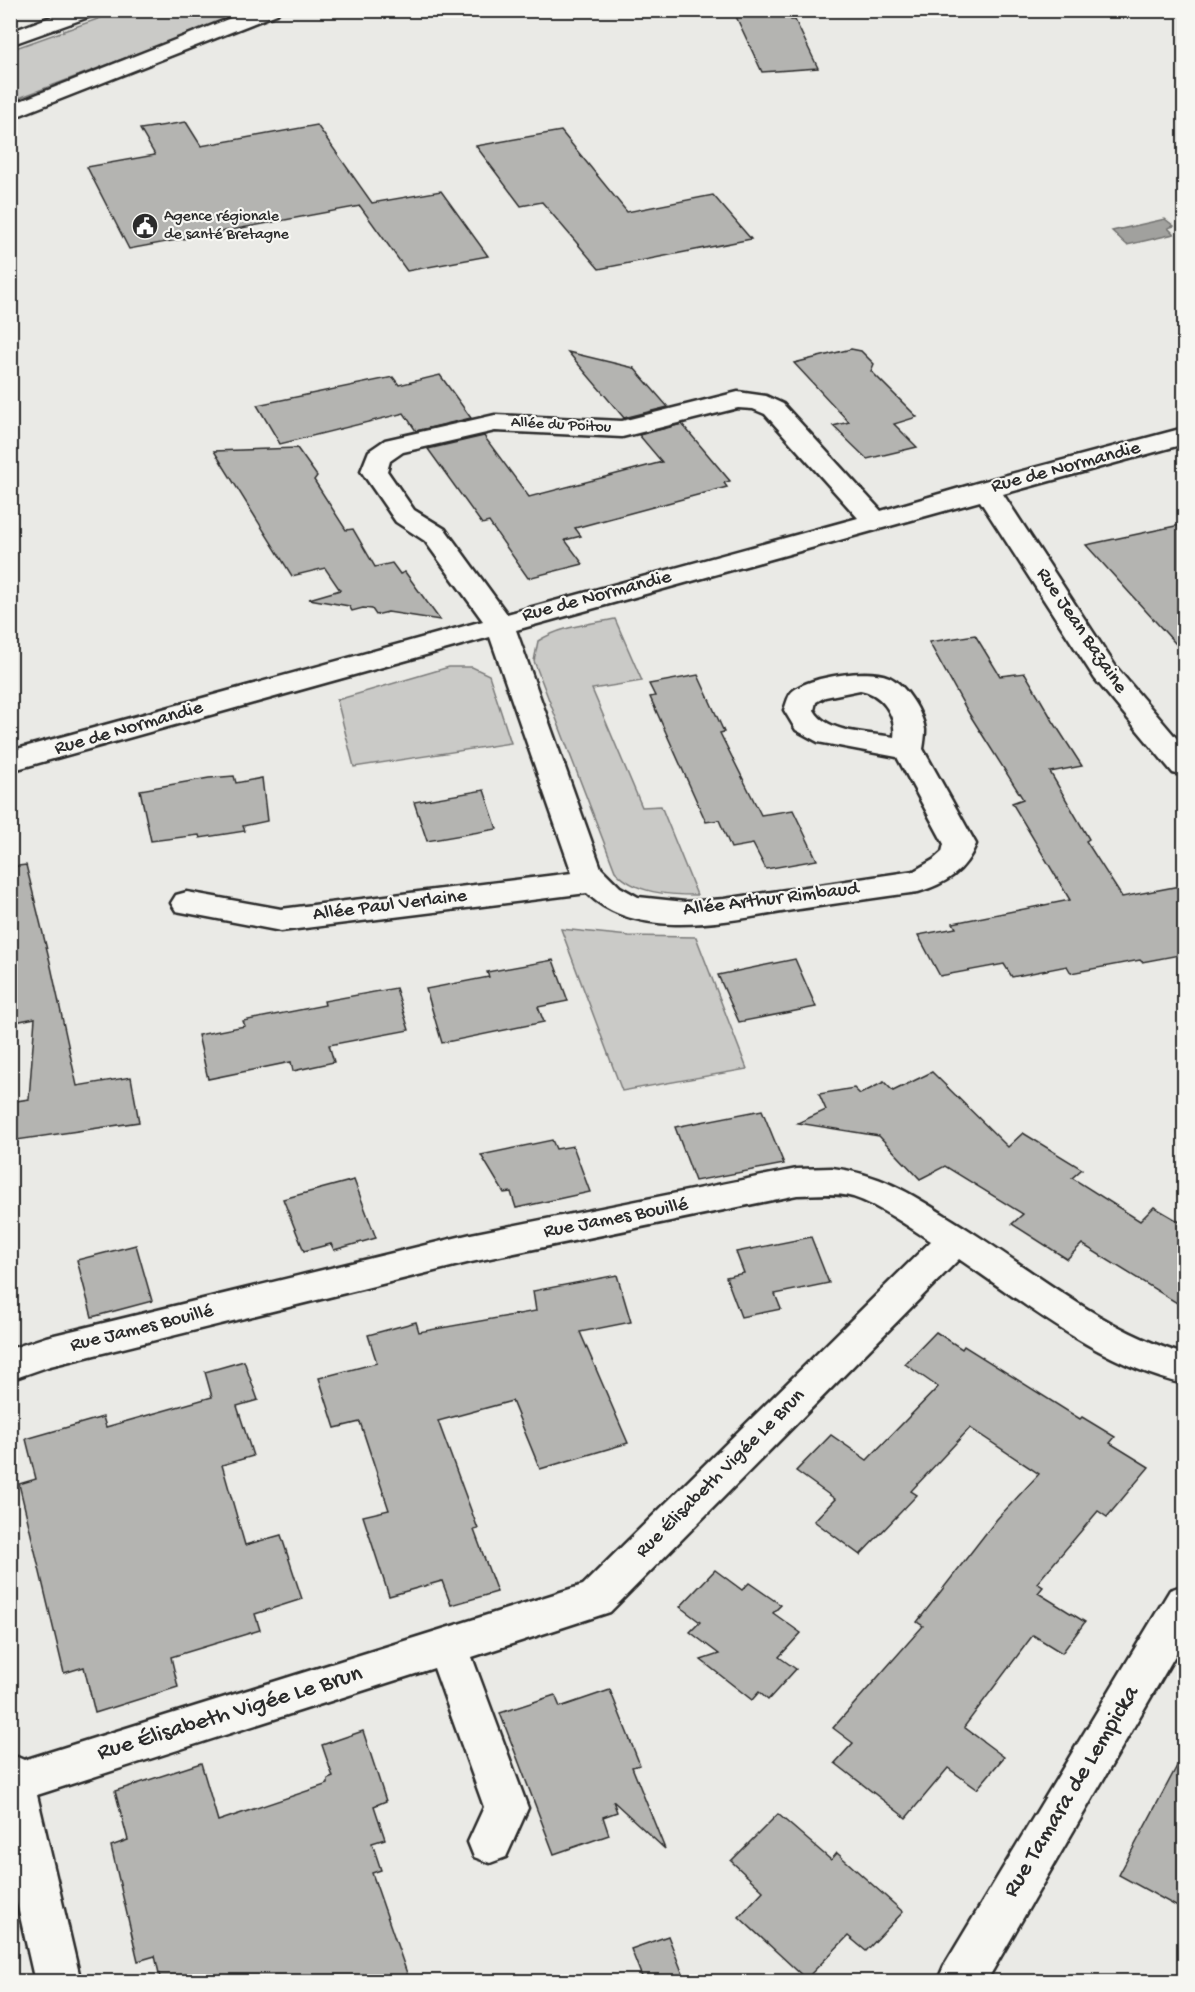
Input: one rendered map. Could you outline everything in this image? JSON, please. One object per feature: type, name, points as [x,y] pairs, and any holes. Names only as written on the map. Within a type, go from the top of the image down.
[{"type":"street","points":[[10,39],[90,10]]},
{"type":"street","points":[[10,112],[270,10]]},
{"type":"street","name":"Allée du Poitou","points":[[500,624],[435,535],[405,516],[374,471],[374,464],[384,451],[394,446],[495,423],[622,429],[738,400],[757,401],[774,409],[874,520]]},
{"type":"street","name":"Rue de Normandie","points":[[10,761],[986,489],[1185,436]]},
{"type":"street","name":"Rue Jean Bazaine","points":[[986,489],[1105,673],[1185,766]]},
{"type":"street","name":"Allée Arthur Rimbaud","points":[[500,624],[586,870],[594,882],[611,897],[628,905],[692,914],[918,881],[934,876],[956,856],[960,844],[908,749]]},
{"type":"street","name":"Allée Paul Verlaine","points":[[188,903],[281,920],[594,882]]},
{"type":"street","name":"Rue James Bouillé","points":[[10,1365],[46,1352],[471,1248],[797,1182],[832,1181],[860,1185],[902,1206],[956,1239],[1095,1332],[1144,1357],[1185,1369]]},
{"type":"street","name":"Rue Élisabeth Vigée Le Brun","points":[[11,1778],[596,1599],[956,1239]]},
{"type":"street","name":"Rue Tamara de Lempicka","points":[[960,1982],[1185,1604]]},
{"type":"street","points":[[447,1646],[506,1808],[490,1842]]},
{"type":"street","points":[[11,1778],[58,1982]]},
{"type":"shaded area","points":[[120,11],[250,11],[11,101],[10,50]]},
{"type":"shaded area","points":[[1165,219],[1174,226],[1168,228],[1174,234],[1127,245],[1112,231]]},
{"type":"shaded area","points":[[615,619],[642,681],[592,689],[642,807],[661,806],[697,895],[642,889],[623,879],[615,871],[534,661],[538,641],[547,636],[575,626]]},
{"type":"shaded area","points":[[449,667],[472,667],[489,675],[511,743],[354,767],[337,700]]},
{"type":"shaded area","points":[[561,929],[629,936],[696,937],[747,1069],[622,1091]]},
{"type":"building","points":[[733,10],[787,10],[791,20],[795,20],[818,68],[762,72]]},
{"type":"building","points":[[186,122],[201,146],[317,125],[372,203],[441,191],[488,256],[407,271],[360,206],[129,249],[87,167],[155,155],[140,129]]},
{"type":"building","points":[[561,131],[627,212],[713,195],[751,239],[599,269],[542,202],[521,206],[476,146]]},
{"type":"building","points":[[851,349],[861,351],[874,364],[871,371],[917,417],[894,424],[917,447],[867,459],[833,426],[849,422],[794,363]]},
{"type":"building","points":[[568,352],[634,368],[668,407],[624,418]]},
{"type":"building","points":[[440,375],[471,418],[416,431],[404,413],[280,444],[257,405],[393,377],[399,385]]},
{"type":"building","points":[[682,424],[730,481],[724,483],[727,487],[575,528],[581,536],[565,540],[583,564],[528,578],[489,522],[482,524],[428,449],[484,436],[529,497],[662,462],[639,435]]},
{"type":"building","points":[[297,448],[317,476],[314,480],[346,530],[353,529],[375,567],[392,563],[400,574],[405,572],[440,620],[388,612],[376,615],[372,609],[363,608],[352,611],[349,606],[309,599],[340,590],[325,568],[292,576],[214,451]]},
{"type":"building","points":[[1185,524],[1185,654],[1086,545]]},
{"type":"building","points":[[975,635],[1000,676],[1025,673],[1082,766],[1050,772],[1089,839],[1086,841],[1122,897],[1185,885],[1185,954],[1071,973],[1067,966],[1012,977],[1004,964],[940,976],[918,935],[956,928],[953,923],[1070,900],[1012,803],[1023,799],[968,712],[929,642]]},
{"type":"building","points":[[698,675],[724,732],[720,733],[761,815],[793,810],[817,860],[766,869],[753,844],[731,848],[719,820],[706,822],[650,697],[655,696],[649,684]]},
{"type":"building","points":[[234,776],[236,783],[262,778],[267,821],[243,826],[245,831],[200,838],[199,835],[151,841],[140,790]]},
{"type":"building","points":[[484,790],[497,829],[427,841],[414,802]]},
{"type":"building","points":[[26,865],[77,1086],[131,1077],[139,1122],[10,1141],[10,1102],[29,1099],[35,1018],[10,1023],[10,867]]},
{"type":"building","points":[[795,959],[816,1007],[739,1022],[718,975]]},
{"type":"building","points":[[553,960],[568,1001],[538,1007],[544,1022],[442,1043],[426,989],[489,977],[487,972]]},
{"type":"building","points":[[396,988],[409,1030],[329,1045],[334,1062],[293,1071],[291,1062],[208,1079],[198,1035],[245,1026],[243,1021],[325,1005],[324,1001]]},
{"type":"building","points":[[932,1072],[1008,1147],[1023,1133],[1082,1169],[1072,1178],[1140,1221],[1154,1207],[1185,1225],[1185,1308],[1082,1244],[1067,1259],[1012,1224],[1023,1214],[945,1166],[920,1179],[879,1136],[798,1123],[826,1110],[819,1094],[854,1088],[860,1094],[884,1082],[893,1091]]},
{"type":"building","points":[[762,1110],[784,1164],[695,1181],[675,1127]]},
{"type":"building","points":[[552,1140],[556,1149],[573,1146],[590,1192],[516,1208],[511,1192],[504,1193],[481,1155]]},
{"type":"building","points":[[354,1180],[376,1238],[334,1250],[331,1244],[304,1251],[283,1199]]},
{"type":"building","points":[[811,1237],[829,1283],[775,1294],[781,1309],[741,1317],[726,1277],[744,1273],[736,1252]]},
{"type":"building","points":[[136,1245],[152,1301],[92,1317],[77,1260]]},
{"type":"building","points":[[617,1275],[631,1322],[580,1332],[628,1443],[540,1469],[512,1401],[438,1421],[478,1529],[474,1530],[497,1592],[451,1605],[442,1581],[389,1596],[363,1516],[389,1510],[360,1422],[335,1428],[319,1378],[377,1363],[368,1335],[416,1322],[419,1332],[536,1311],[533,1291]]},
{"type":"building","points":[[936,1332],[962,1349],[964,1346],[1080,1419],[1082,1417],[1115,1437],[1110,1443],[1149,1467],[1107,1517],[1098,1511],[1037,1583],[1043,1587],[1038,1593],[1085,1622],[1062,1653],[1033,1635],[964,1727],[1004,1757],[977,1789],[948,1768],[906,1818],[835,1763],[853,1743],[833,1728],[923,1626],[917,1622],[997,1519],[1039,1474],[970,1428],[911,1491],[917,1495],[860,1555],[814,1521],[835,1499],[796,1471],[831,1435],[867,1460],[938,1387],[905,1364]]},
{"type":"building","points":[[244,1361],[258,1400],[237,1406],[253,1456],[222,1465],[245,1545],[281,1535],[302,1599],[255,1614],[260,1630],[171,1657],[178,1687],[95,1713],[84,1667],[64,1673],[19,1484],[36,1479],[26,1439],[103,1417],[106,1427],[212,1397],[205,1372]]},
{"type":"building","points":[[715,1570],[742,1590],[749,1583],[781,1605],[773,1613],[801,1633],[779,1657],[796,1669],[768,1700],[759,1692],[752,1700],[701,1660],[719,1654],[690,1632],[700,1622],[680,1607]]},
{"type":"building","points":[[610,1690],[640,1765],[632,1767],[665,1849],[613,1801],[617,1812],[603,1817],[609,1835],[554,1854],[500,1713],[555,1695],[560,1707]]},
{"type":"building","points":[[363,1731],[386,1801],[374,1806],[385,1839],[372,1843],[381,1870],[372,1873],[410,1982],[161,1982],[155,1956],[138,1961],[111,1846],[128,1840],[115,1791],[201,1763],[218,1821],[328,1784],[328,1779],[333,1777],[322,1745]]},
{"type":"building","points":[[1185,1751],[1185,1911],[1119,1875]]},
{"type":"building","points":[[778,1814],[831,1860],[837,1853],[903,1912],[866,1951],[848,1936],[806,1979],[739,1917],[763,1891],[731,1861]]},
{"type":"building","points":[[668,1936],[686,1982],[644,1982],[631,1949]]},
{"type":"place","name":"Agence régionale de santé Bretagne","points":[[145,226]]}]
